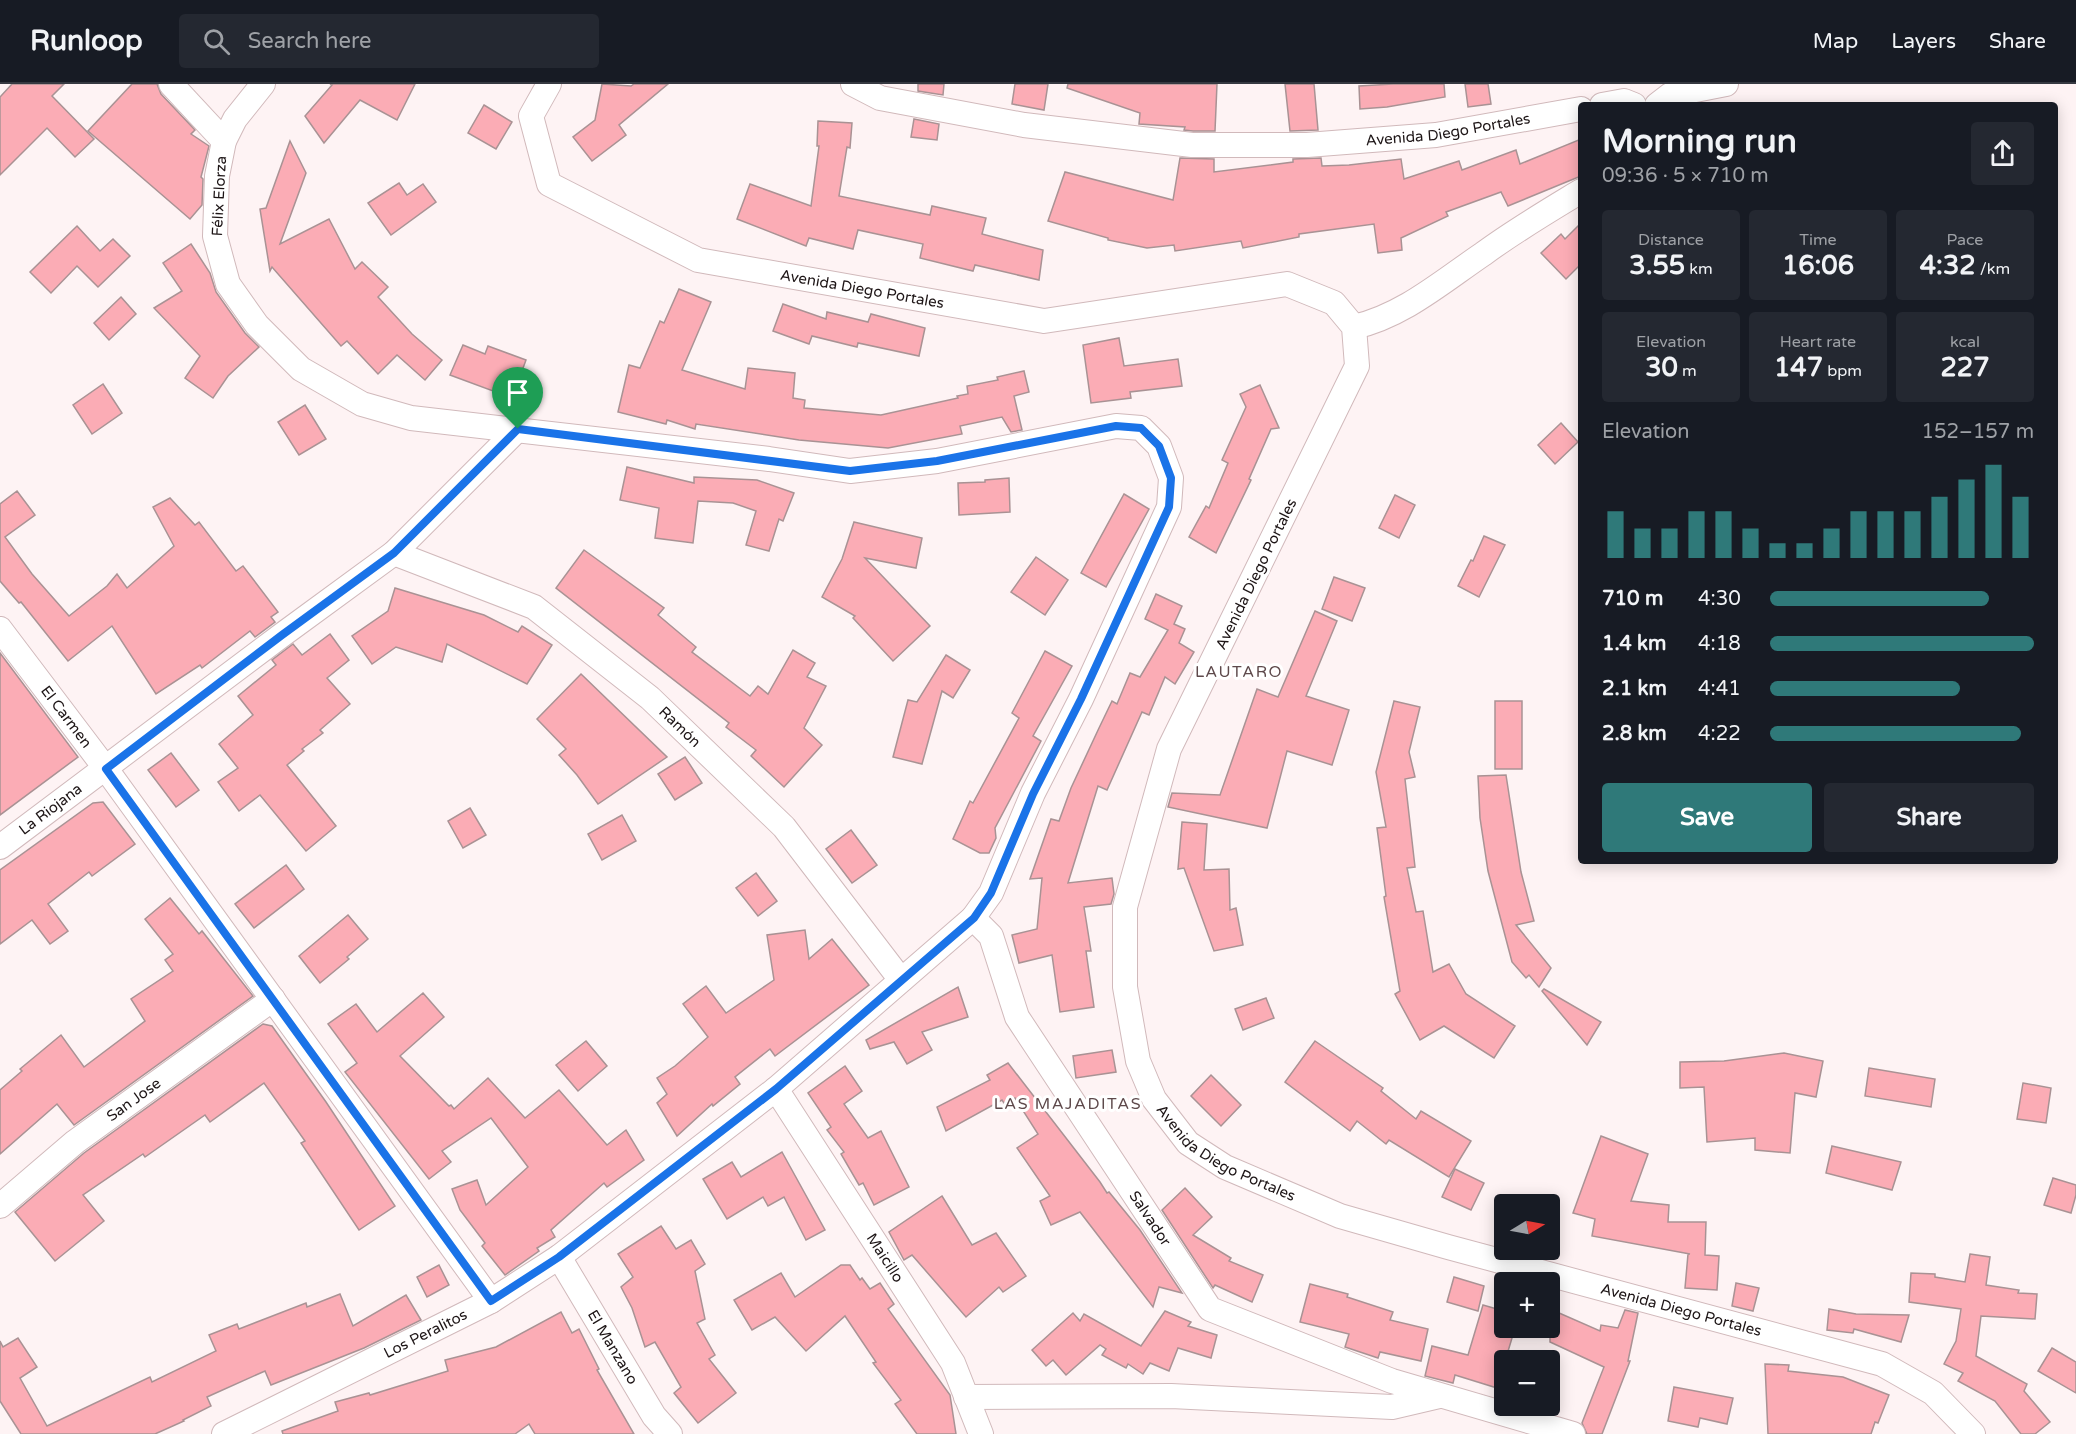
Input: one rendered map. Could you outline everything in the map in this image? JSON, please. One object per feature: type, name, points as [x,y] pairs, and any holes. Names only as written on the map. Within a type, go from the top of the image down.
[{"type":"street","points":[[171,84],[224,141]]},
{"type":"street","name":"Félix Elorza","points":[[263,84],[235,119],[224,141],[217,176],[215,236],[228,284],[257,325],[301,369],[362,404],[411,418],[518,429],[850,471],[937,461],[1116,426],[1141,428]]},
{"type":"street","name":"Avenida Diego Portales","points":[[549,84],[531,116],[549,184],[698,260],[1044,321],[1287,284],[1334,303],[1354,327],[1357,366],[1169,749],[1125,907],[1125,987],[1138,1061],[1154,1099],[1188,1143],[1226,1167],[1340,1216],[1460,1251],[1882,1364],[1933,1393],[1973,1434]]},
{"type":"street","name":"Avenida Diego Portales","points":[[853,84],[880,98],[1024,125],[1192,145],[1307,145],[1436,135],[1578,110]]},
{"type":"street","points":[[1661,102],[1670,95],[1726,84]]},
{"type":"street","points":[[1354,327],[1373,323],[1438,286],[1492,247],[1578,194]]},
{"type":"street","name":"Los Peralitos","points":[[224,1434],[491,1301],[559,1257],[776,1089],[974,918],[991,893],[1033,794],[1081,699],[1169,507],[1171,478],[1159,446],[1141,428]]},
{"type":"street","name":"La Riojana","points":[[0,847],[394,553],[518,429]]},
{"type":"street","name":"Ramón","points":[[394,553],[534,607],[650,698],[784,827],[901,980]]},
{"type":"street","name":"El Carmen","points":[[0,628],[106,769],[491,1301]]},
{"type":"street","name":"Salvador","points":[[974,918],[991,936],[1017,1017],[1210,1309],[1392,1381],[1573,1434]]},
{"type":"street","name":"San Jose","points":[[0,1206],[75,1142],[273,999]]},
{"type":"street","name":"Maicillo","points":[[776,1089],[953,1363],[981,1434]]},
{"type":"street","name":"El Manzano","points":[[559,1257],[654,1416],[670,1434]]},
{"type":"street","name":"Salvador","points":[[966,1398],[1171,1396],[1392,1407],[1439,1396]]},
{"type":"building","points":[[12,84],[64,84],[52,96],[94,139],[75,157],[47,128],[0,175],[0,97]]},
{"type":"building","points":[[132,84],[157,84],[161,94],[195,130],[191,134],[209,146],[201,177],[203,179],[202,205],[190,219],[88,131]]},
{"type":"building","points":[[330,84],[415,84],[397,120],[360,100],[324,143],[305,116],[332,85]]},
{"type":"building","points":[[602,84],[631,86],[634,84],[668,84],[619,125],[626,135],[592,161],[573,137],[595,120]]},
{"type":"building","points":[[918,84],[944,84],[943,95],[918,91]]},
{"type":"building","points":[[1015,84],[1048,84],[1044,110],[1012,104]]},
{"type":"building","points":[[1068,84],[1217,84],[1215,131],[1193,131],[1184,130],[1185,127],[1139,124],[1140,113],[1067,88]]},
{"type":"building","points":[[1285,84],[1314,84],[1318,130],[1290,131]]},
{"type":"building","points":[[1444,84],[1445,97],[1360,109],[1359,86]]},
{"type":"building","points":[[1465,84],[1488,84],[1491,104],[1468,107]]},
{"type":"building","points":[[484,105],[512,122],[496,149],[468,133]]},
{"type":"building","points":[[914,119],[939,124],[937,140],[911,137]]},
{"type":"building","points":[[818,121],[852,123],[850,148],[847,147],[839,196],[930,215],[932,206],[986,218],[982,234],[1043,250],[1039,280],[975,265],[973,271],[920,258],[923,244],[858,230],[853,249],[809,238],[806,246],[737,219],[750,184],[811,206],[819,146],[817,146]]},
{"type":"building","points":[[1578,140],[1578,177],[1508,206],[1501,192],[1446,212],[1448,216],[1401,238],[1402,250],[1378,253],[1374,224],[1299,234],[1299,237],[1243,248],[1241,241],[1175,251],[1174,245],[1147,248],[1108,240],[1108,238],[1048,221],[1065,172],[1173,200],[1180,158],[1214,159],[1214,172],[1293,162],[1293,159],[1321,158],[1322,166],[1401,159],[1404,179],[1459,161],[1462,170],[1516,150],[1520,164]]},
{"type":"building","points":[[290,141],[306,173],[280,244],[329,219],[355,269],[362,262],[388,287],[378,297],[412,334],[442,360],[425,380],[397,355],[378,374],[347,341],[341,346],[272,267],[270,271],[260,209],[266,208]]},
{"type":"building","points":[[399,183],[407,195],[423,184],[436,202],[391,235],[368,203]]},
{"type":"building","points":[[77,226],[100,251],[113,239],[130,256],[98,287],[77,266],[51,293],[30,272]]},
{"type":"building","points":[[1578,226],[1578,267],[1566,279],[1541,253],[1561,234],[1565,239]]},
{"type":"building","points":[[191,244],[210,273],[216,292],[245,333],[259,347],[228,376],[213,398],[185,378],[200,356],[154,308],[182,291],[163,263]]},
{"type":"building","points":[[679,289],[711,302],[682,370],[745,389],[748,368],[795,373],[793,398],[805,400],[804,408],[881,415],[958,398],[957,396],[968,394],[967,386],[998,380],[997,377],[1024,371],[1029,392],[1014,396],[1022,430],[1011,432],[1002,417],[960,426],[962,434],[888,448],[799,440],[696,424],[695,429],[667,420],[666,424],[618,412],[629,365],[640,368],[660,321],[664,323]]},
{"type":"building","points":[[121,297],[136,314],[109,340],[94,323]]},
{"type":"building","points":[[783,304],[826,319],[827,312],[868,322],[871,314],[925,328],[919,356],[858,343],[857,347],[812,336],[809,344],[773,331]]},
{"type":"building","points":[[1119,338],[1124,366],[1178,359],[1182,386],[1130,392],[1131,398],[1091,403],[1083,345]]},
{"type":"building","points":[[463,345],[485,354],[488,346],[526,360],[512,398],[450,375]]},
{"type":"building","points":[[103,384],[122,413],[92,434],[73,405]]},
{"type":"building","points":[[1260,385],[1279,428],[1271,429],[1249,479],[1251,480],[1216,553],[1189,537],[1206,506],[1209,508],[1228,463],[1222,460],[1246,407],[1240,394]]},
{"type":"building","points":[[305,405],[326,439],[299,455],[278,422]]},
{"type":"building","points":[[1561,423],[1578,442],[1555,464],[1538,445]]},
{"type":"building","points":[[627,467],[694,483],[694,477],[757,480],[794,493],[783,521],[779,519],[769,551],[746,545],[756,511],[733,503],[698,501],[693,543],[655,538],[659,508],[620,500]]},
{"type":"building","points":[[1009,478],[1010,512],[959,515],[958,483]]},
{"type":"building","points":[[17,491],[35,515],[5,537],[32,574],[69,616],[107,586],[117,574],[127,588],[174,546],[153,507],[170,498],[195,525],[199,522],[236,571],[243,566],[278,612],[271,617],[275,622],[255,637],[250,631],[202,668],[200,665],[156,694],[112,626],[68,661],[21,602],[19,603],[0,581],[0,504]]},
{"type":"building","points":[[1124,494],[1149,509],[1106,587],[1081,573]]},
{"type":"building","points":[[1395,495],[1415,505],[1399,538],[1379,528]]},
{"type":"building","points":[[854,522],[922,538],[916,568],[865,558],[930,626],[893,661],[853,618],[855,616],[822,597],[842,559]]},
{"type":"building","points":[[1484,536],[1505,545],[1479,597],[1458,586]]},
{"type":"building","points":[[584,550],[664,608],[658,615],[696,647],[692,652],[750,696],[758,686],[768,694],[793,650],[815,663],[807,677],[826,686],[804,728],[822,745],[784,787],[751,756],[756,750],[726,727],[729,723],[556,588]]},
{"type":"building","points":[[1036,557],[1068,580],[1045,615],[1011,592]]},
{"type":"building","points":[[1334,577],[1365,588],[1352,621],[1322,609]]},
{"type":"building","points":[[395,588],[484,615],[518,632],[522,626],[552,645],[527,684],[447,644],[442,662],[396,647],[372,664],[352,636],[388,611]]},
{"type":"building","points":[[1156,594],[1182,606],[1174,624],[1185,629],[1179,643],[1194,652],[1175,684],[1165,677],[1149,715],[1142,712],[1107,790],[1098,786],[1068,883],[1112,878],[1114,894],[1111,904],[1084,907],[1091,951],[1086,951],[1094,1007],[1060,1012],[1052,955],[1019,963],[1012,935],[1037,929],[1042,878],[1030,879],[1051,819],[1059,821],[1071,788],[1112,701],[1117,704],[1130,673],[1140,677],[1168,630],[1145,619]]},
{"type":"building","points":[[1315,611],[1337,621],[1306,696],[1349,710],[1332,765],[1287,751],[1267,828],[1168,807],[1172,793],[1220,795],[1257,689],[1278,697]]},
{"type":"building","points":[[330,634],[349,660],[327,678],[350,704],[320,730],[323,733],[302,749],[304,751],[287,765],[336,826],[306,851],[260,795],[239,811],[218,782],[238,768],[219,744],[253,715],[238,696],[276,665],[272,660],[293,644],[302,655]]},
{"type":"building","points":[[1045,651],[1072,666],[1033,736],[1041,741],[995,828],[996,838],[989,853],[980,853],[953,839],[970,801],[973,803],[1019,718],[1012,713]]},
{"type":"building","points":[[0,653],[78,757],[0,815]]},
{"type":"building","points":[[946,655],[970,670],[953,698],[942,691],[922,764],[893,757],[908,700],[917,702]]},
{"type":"building","points":[[581,674],[667,757],[598,804],[559,755],[566,749],[537,719]]},
{"type":"building","points":[[1394,701],[1420,707],[1409,752],[1415,777],[1405,779],[1415,867],[1407,868],[1416,912],[1423,911],[1433,972],[1449,964],[1466,994],[1515,1026],[1494,1058],[1444,1026],[1420,1040],[1395,994],[1400,991],[1384,897],[1386,896],[1377,828],[1386,827],[1376,772]]},
{"type":"building","points":[[1495,701],[1522,701],[1522,769],[1495,769]]},
{"type":"building","points":[[171,753],[199,790],[176,807],[148,770]]},
{"type":"building","points":[[685,757],[702,783],[675,800],[658,774]]},
{"type":"building","points":[[1506,775],[1521,872],[1534,921],[1516,925],[1551,968],[1539,987],[1529,975],[1526,978],[1512,962],[1488,871],[1480,818],[1478,776]]},
{"type":"building","points":[[103,802],[135,844],[92,876],[89,872],[48,904],[68,931],[50,944],[32,920],[0,944],[0,870],[93,803]]},
{"type":"building","points":[[470,808],[486,835],[463,848],[448,821]]},
{"type":"building","points":[[622,815],[636,841],[602,860],[588,834]]},
{"type":"building","points":[[1182,822],[1207,824],[1204,870],[1229,869],[1230,910],[1236,908],[1243,945],[1214,951],[1184,868],[1178,869]]},
{"type":"building","points":[[851,830],[877,865],[852,883],[826,849]]},
{"type":"building","points":[[286,865],[304,889],[254,928],[235,904]]},
{"type":"building","points":[[756,873],[777,901],[758,916],[736,888]]},
{"type":"building","points":[[170,898],[199,934],[202,931],[253,996],[74,1125],[57,1104],[0,1154],[0,1090],[22,1071],[20,1069],[61,1035],[84,1067],[145,1021],[131,999],[173,971],[165,960],[173,954],[145,919]]},
{"type":"building","points":[[348,915],[368,939],[347,957],[349,959],[320,983],[299,956]]},
{"type":"building","points":[[805,930],[809,959],[832,939],[869,985],[775,1056],[770,1049],[735,1077],[740,1084],[713,1106],[712,1104],[677,1136],[657,1103],[667,1094],[657,1078],[675,1066],[708,1037],[683,1004],[706,986],[726,1013],[774,980],[767,935]]},
{"type":"building","points":[[958,987],[968,1017],[922,1032],[932,1050],[907,1064],[894,1042],[870,1049],[866,1040]]},
{"type":"building","points":[[1544,989],[1601,1022],[1587,1045],[1542,991]]},
{"type":"building","points":[[423,993],[444,1017],[400,1056],[449,1106],[451,1105],[454,1109],[488,1078],[525,1118],[559,1090],[607,1145],[626,1130],[644,1160],[607,1187],[604,1183],[551,1230],[555,1237],[537,1248],[539,1251],[505,1275],[482,1246],[485,1243],[460,1210],[452,1189],[477,1180],[486,1205],[528,1167],[491,1118],[442,1151],[451,1162],[429,1179],[345,1072],[357,1063],[328,1024],[356,1004],[377,1032]]},
{"type":"building","points":[[1266,998],[1274,1018],[1243,1030],[1235,1009]]},
{"type":"building","points":[[263,1024],[272,1026],[395,1206],[359,1230],[301,1143],[305,1141],[264,1083],[210,1122],[205,1115],[145,1157],[143,1154],[83,1195],[104,1221],[55,1261],[15,1212],[84,1153]]},
{"type":"building","points":[[586,1041],[607,1066],[578,1091],[556,1065]]},
{"type":"building","points":[[1315,1041],[1383,1088],[1381,1091],[1416,1119],[1421,1111],[1471,1141],[1449,1177],[1389,1140],[1386,1144],[1357,1121],[1350,1131],[1285,1082]]},
{"type":"building","points":[[1112,1050],[1116,1072],[1076,1078],[1073,1056]]},
{"type":"building","points":[[1784,1053],[1823,1061],[1816,1097],[1795,1093],[1790,1153],[1755,1150],[1755,1138],[1707,1142],[1704,1087],[1680,1088],[1680,1062],[1724,1061]]},
{"type":"building","points":[[1008,1063],[1107,1193],[1109,1192],[1140,1230],[1182,1293],[1159,1287],[1153,1307],[1080,1212],[1051,1225],[1040,1201],[1050,1196],[1017,1148],[1038,1134],[1015,1098],[1004,1103],[1002,1100],[946,1131],[937,1107],[990,1080],[987,1075]]},
{"type":"building","points":[[845,1066],[862,1091],[844,1104],[868,1138],[881,1131],[909,1187],[874,1205],[863,1183],[859,1185],[841,1154],[844,1152],[827,1130],[831,1127],[808,1093]]},
{"type":"building","points":[[1869,1068],[1935,1079],[1931,1107],[1865,1096]]},
{"type":"building","points":[[1211,1075],[1241,1105],[1221,1126],[1191,1096]]},
{"type":"building","points":[[2023,1083],[2051,1088],[2046,1123],[2017,1119]]},
{"type":"building","points":[[1601,1136],[1648,1154],[1631,1201],[1669,1205],[1668,1222],[1706,1222],[1705,1255],[1719,1256],[1717,1290],[1685,1288],[1688,1254],[1690,1254],[1592,1236],[1595,1219],[1573,1213]]},
{"type":"building","points":[[1832,1146],[1901,1162],[1892,1190],[1826,1173]]},
{"type":"building","points":[[782,1152],[825,1230],[806,1240],[784,1197],[768,1206],[763,1197],[727,1219],[703,1179],[732,1162],[741,1177]]},
{"type":"building","points":[[1455,1169],[1484,1183],[1471,1210],[1442,1197]]},
{"type":"building","points":[[2053,1178],[2076,1185],[2071,1213],[2044,1205]]},
{"type":"building","points":[[1185,1188],[1212,1217],[1193,1235],[1231,1258],[1229,1261],[1263,1275],[1252,1302],[1215,1285],[1213,1288],[1162,1210]]},
{"type":"building","points":[[942,1196],[972,1245],[996,1233],[1026,1276],[1003,1292],[999,1287],[966,1317],[912,1255],[904,1260],[889,1232]]},
{"type":"building","points":[[661,1226],[676,1249],[691,1240],[705,1264],[695,1271],[705,1319],[697,1323],[715,1355],[709,1359],[736,1393],[698,1423],[674,1393],[681,1387],[655,1342],[645,1347],[632,1308],[621,1287],[633,1277],[618,1254]]},
{"type":"building","points":[[1970,1254],[1990,1257],[1986,1285],[2019,1290],[2018,1293],[2037,1294],[2035,1319],[1981,1316],[1976,1356],[2027,1384],[2024,1391],[2050,1422],[2035,1434],[2021,1434],[1995,1401],[1958,1381],[1963,1373],[1944,1364],[1956,1341],[1961,1309],[1909,1302],[1911,1273],[1935,1274],[1935,1277],[1965,1282]]},
{"type":"building","points":[[439,1265],[449,1285],[427,1297],[417,1277]]},
{"type":"building","points":[[841,1265],[850,1265],[860,1280],[862,1278],[870,1289],[880,1283],[894,1304],[888,1309],[950,1395],[956,1434],[917,1434],[895,1404],[901,1400],[873,1363],[876,1362],[845,1316],[806,1351],[775,1317],[752,1330],[734,1300],[781,1273],[795,1297]]},
{"type":"building","points":[[1454,1277],[1484,1286],[1478,1311],[1447,1302]]},
{"type":"building","points":[[1736,1283],[1759,1288],[1753,1311],[1732,1306]]},
{"type":"building","points":[[1310,1284],[1348,1294],[1347,1297],[1393,1312],[1390,1320],[1428,1329],[1421,1361],[1380,1352],[1378,1358],[1345,1347],[1349,1334],[1300,1322]]},
{"type":"building","points":[[340,1294],[353,1326],[406,1295],[421,1320],[364,1348],[271,1385],[265,1371],[207,1397],[211,1406],[155,1434],[21,1434],[0,1401],[0,1341],[3,1347],[18,1338],[37,1367],[20,1378],[47,1426],[150,1377],[152,1382],[216,1351],[209,1335],[237,1324],[239,1329],[306,1303],[307,1307]]},
{"type":"building","points":[[1483,1305],[1494,1308],[1494,1338],[1512,1338],[1508,1350],[1494,1350],[1494,1387],[1455,1375],[1453,1383],[1425,1376],[1432,1346],[1468,1355]]},
{"type":"building","points":[[1829,1309],[1856,1314],[1909,1315],[1901,1342],[1854,1329],[1853,1333],[1827,1330]]},
{"type":"building","points":[[1625,1310],[1638,1313],[1628,1361],[1630,1361],[1602,1434],[1587,1434],[1582,1423],[1604,1367],[1550,1342],[1550,1338],[1560,1338],[1560,1313],[1600,1331],[1601,1325],[1618,1328]]},
{"type":"building","points":[[1165,1311],[1191,1322],[1188,1326],[1217,1335],[1211,1358],[1178,1348],[1169,1371],[1150,1363],[1143,1374],[1128,1364],[1126,1368],[1102,1355],[1106,1349],[1100,1345],[1066,1375],[1053,1360],[1046,1366],[1032,1350],[1073,1313],[1080,1321],[1084,1314],[1141,1346]]},
{"type":"building","points":[[561,1312],[572,1333],[579,1329],[599,1369],[597,1370],[634,1434],[535,1434],[529,1424],[515,1434],[283,1434],[282,1431],[338,1411],[335,1402],[369,1393],[370,1395],[448,1371],[445,1360],[496,1347]]},
{"type":"building","points":[[2052,1348],[2076,1362],[2076,1393],[2038,1371]]},
{"type":"building","points":[[1765,1364],[1789,1365],[1788,1371],[1843,1377],[1889,1395],[1871,1434],[1768,1434]]},
{"type":"building","points":[[1674,1387],[1733,1398],[1727,1424],[1700,1418],[1698,1427],[1668,1421]]},
{"type":"district","name":"LAUTARO","points":[[1239,671]]},
{"type":"district","name":"LAS MAJADITAS","points":[[1068,1103]]},
{"type":"route","points":[[1116,426],[1141,428],[1159,446],[1171,478],[1169,507],[1081,699],[1033,794],[991,893],[974,918],[776,1089],[559,1257],[491,1301],[106,769],[394,553],[518,429],[850,471],[937,461],[1116,426]]}]
